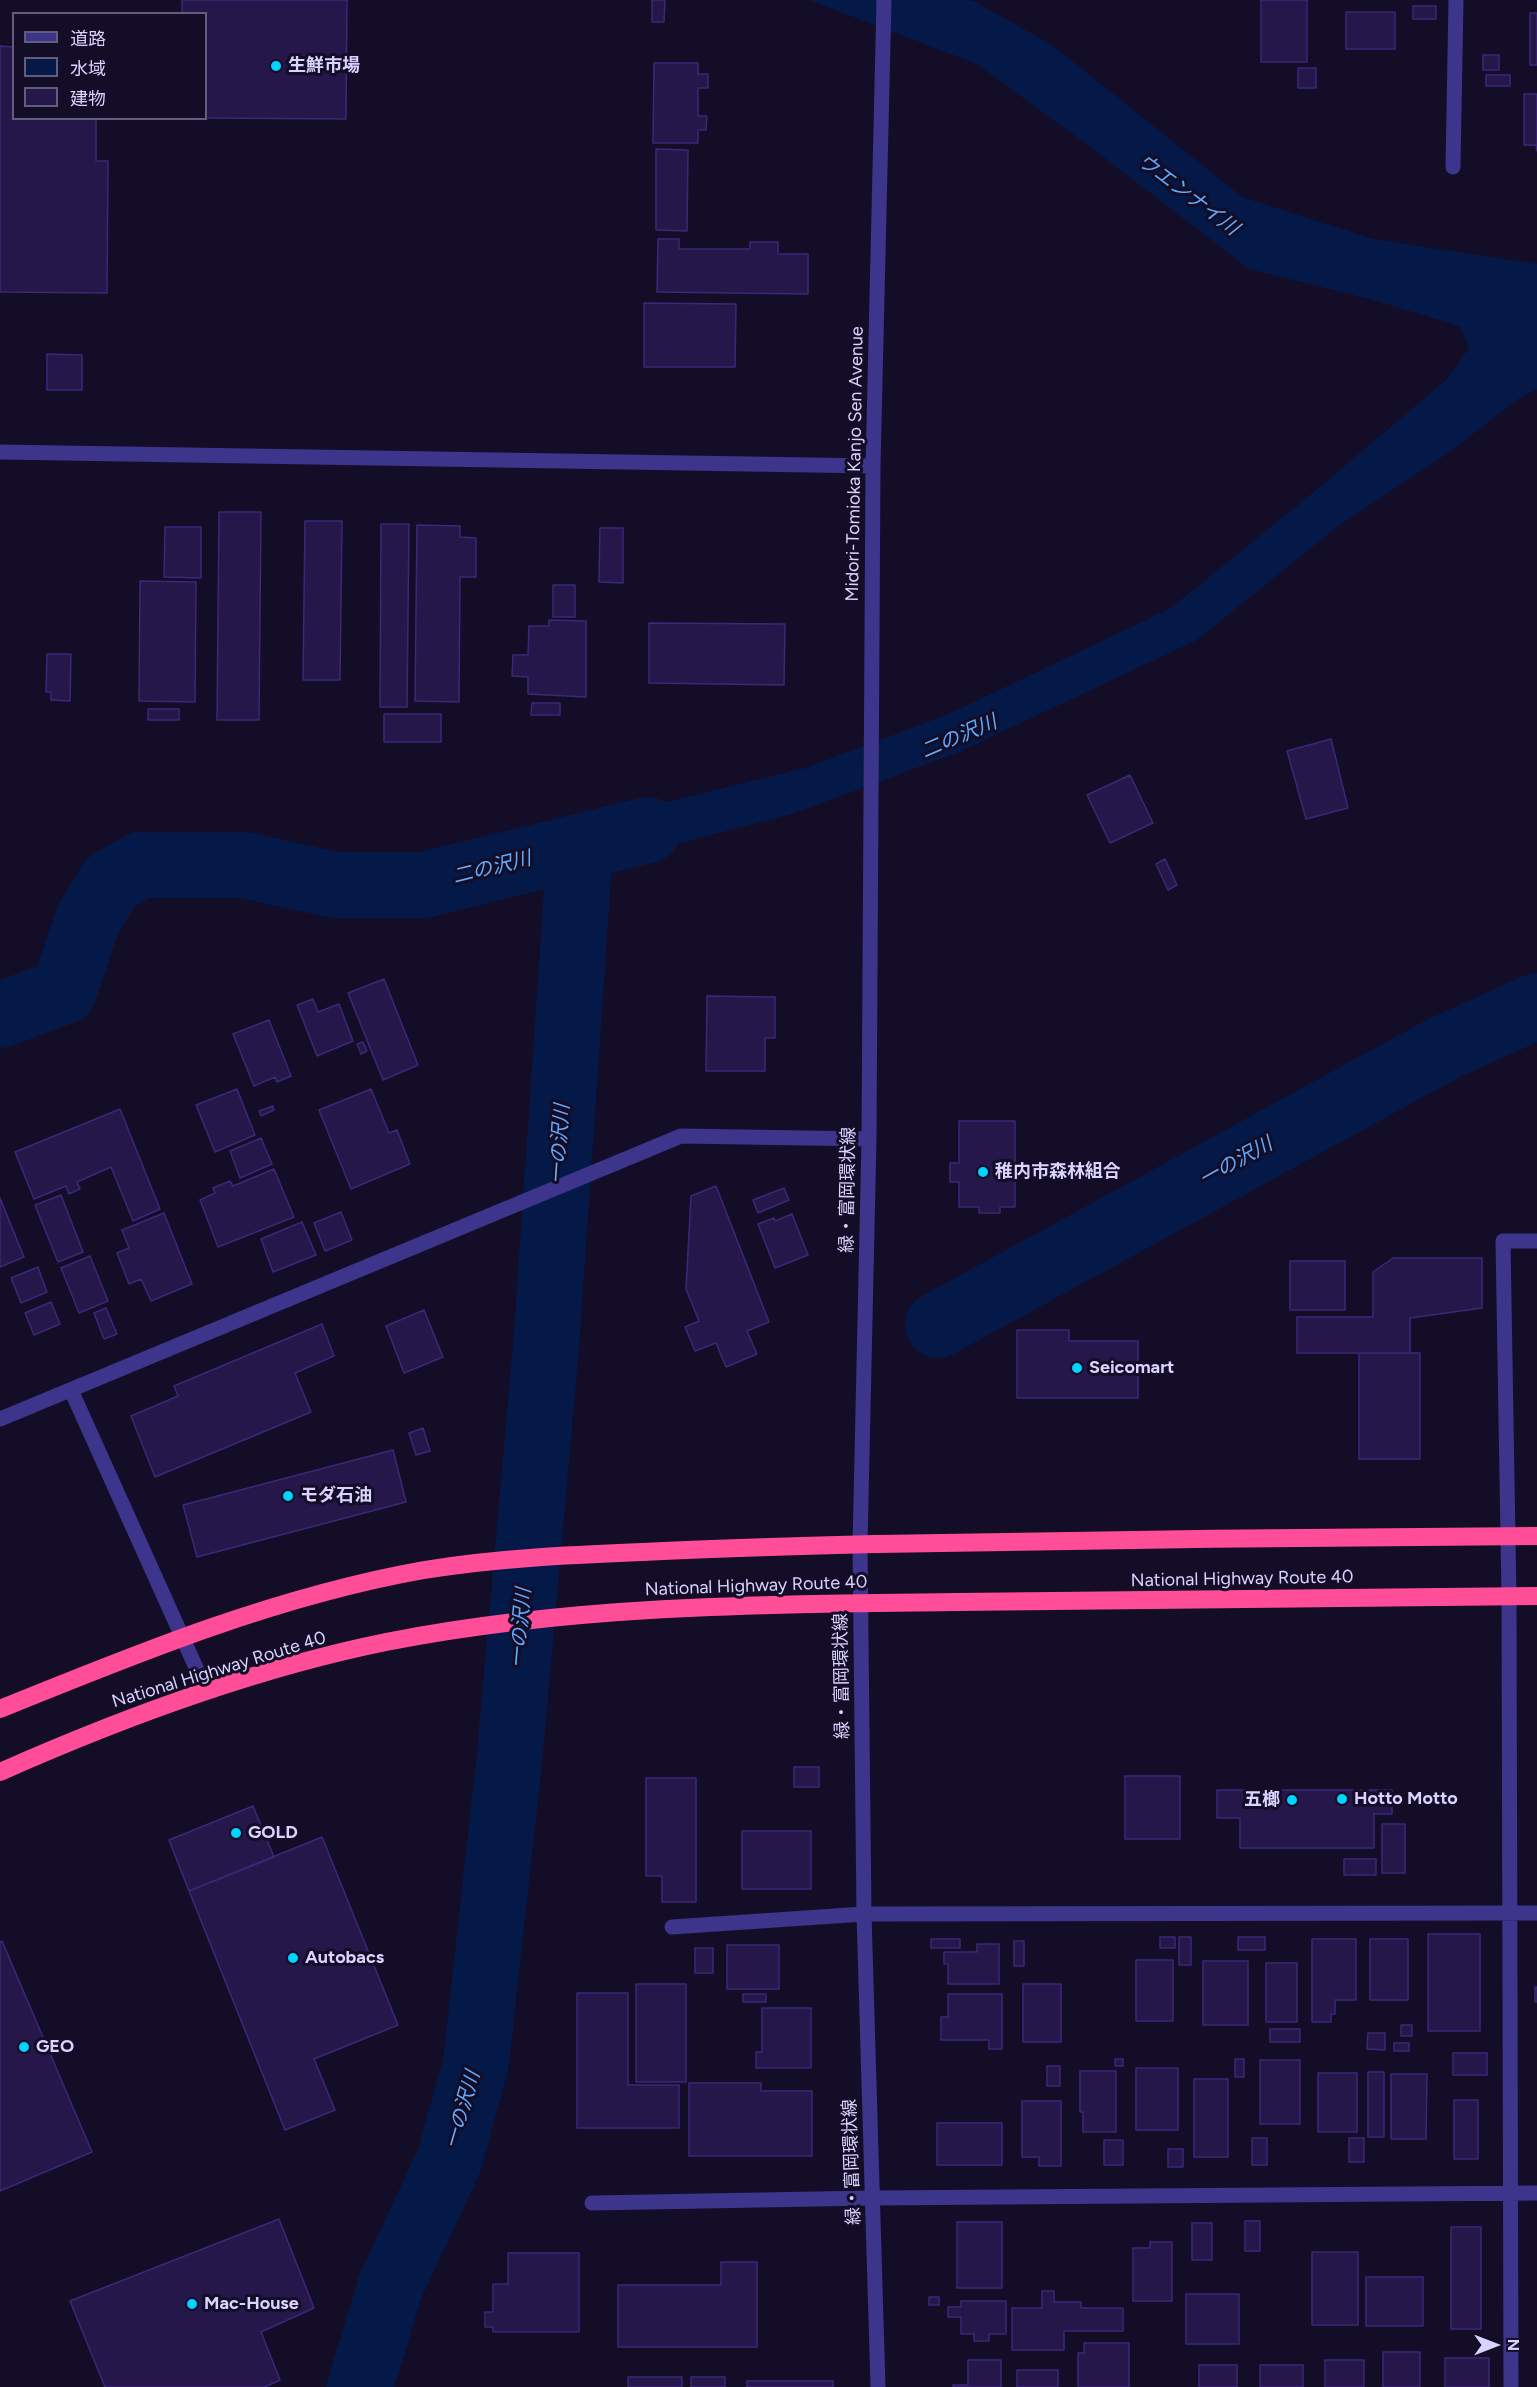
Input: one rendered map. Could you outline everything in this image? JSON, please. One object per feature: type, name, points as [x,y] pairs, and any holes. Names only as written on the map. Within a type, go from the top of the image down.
[{"type":"highway","name":"National Highway Route 40","points":[[0,1709],[183,1637],[271,1608],[425,1570],[485,1563],[617,1553],[860,1545],[1257,1537],[1537,1536]]},
{"type":"highway","name":"National Highway Route 40","points":[[0,1772],[90,1734],[275,1670],[383,1643],[537,1619],[616,1611],[754,1605],[1537,1596]]},
{"type":"street","name":"Midori-Tomioka Kanjo Sen Avenue","points":[[870,929],[873,466],[884,0]]},
{"type":"street","points":[[1453,167],[1456,0]]},
{"type":"street","points":[[0,452],[873,466]]},
{"type":"street","name":"緑・富岡環状線","points":[[870,929],[860,1603],[864,1914],[878,2387]]},
{"type":"street","points":[[0,1419],[681,1136],[868,1139]]},
{"type":"street","points":[[1511,2387],[1509,1597],[1503,1241],[1537,1241]]},
{"type":"street","points":[[71,1390],[207,1692]]},
{"type":"street","points":[[672,1927],[864,1914],[1537,1913]]},
{"type":"street","points":[[592,2204],[872,2198],[1537,2193]]},
{"type":"water","name":"ウエンナイ川","points":[[809,0],[968,0],[976,2],[1052,45],[1242,197],[1373,239],[1537,264],[1537,389],[1518,399],[1451,451],[1338,526],[1197,640],[959,752],[795,813],[557,875],[562,828],[805,768],[951,713],[1171,608],[1315,491],[1447,379],[1469,348],[1460,326],[1366,298],[1249,269],[1089,146],[977,64]]},
{"type":"building","name":"生鮮市場","points":[[182,0],[347,0],[346,119],[207,118],[207,12],[182,12]]},
{"type":"building","points":[[652,0],[665,0],[664,22],[652,22]]},
{"type":"building","points":[[1261,0],[1307,0],[1307,62],[1261,62]]},
{"type":"building","points":[[1413,6],[1436,6],[1436,19],[1413,19]]},
{"type":"building","points":[[1346,12],[1395,12],[1395,49],[1346,49]]},
{"type":"building","points":[[1530,13],[1537,13],[1537,65],[1530,65]]},
{"type":"building","points":[[0,46],[12,47],[12,120],[96,120],[96,161],[108,161],[107,293],[0,292]]},
{"type":"building","points":[[1483,55],[1499,55],[1499,70],[1483,70]]},
{"type":"building","points":[[654,63],[698,63],[698,74],[708,74],[708,88],[698,88],[698,116],[707,116],[706,130],[698,130],[698,143],[653,143]]},
{"type":"building","points":[[1298,68],[1316,68],[1316,88],[1298,88]]},
{"type":"building","points":[[1486,75],[1510,75],[1510,86],[1486,86]]},
{"type":"building","points":[[1524,94],[1537,94],[1537,151],[1536,145],[1524,145]]},
{"type":"building","points":[[656,149],[688,150],[687,231],[656,230]]},
{"type":"building","points":[[658,239],[679,239],[679,249],[750,249],[750,242],[778,242],[778,254],[808,254],[808,294],[657,292]]},
{"type":"building","points":[[644,303],[736,304],[735,367],[644,367]]},
{"type":"building","points":[[47,354],[82,355],[82,390],[47,390]]},
{"type":"building","points":[[219,512],[261,512],[259,720],[217,720]]},
{"type":"building","points":[[305,521],[342,521],[340,680],[303,680]]},
{"type":"building","points":[[381,524],[409,524],[407,707],[380,707]]},
{"type":"building","points":[[417,525],[460,526],[460,537],[476,538],[476,577],[460,577],[459,702],[415,701]]},
{"type":"building","points":[[165,527],[201,527],[201,578],[164,577]]},
{"type":"building","points":[[600,528],[623,528],[623,583],[599,582]]},
{"type":"building","points":[[140,581],[196,582],[195,702],[139,701]]},
{"type":"building","points":[[553,585],[575,585],[575,617],[553,617]]},
{"type":"building","points":[[549,620],[586,621],[586,697],[528,694],[528,677],[512,676],[513,655],[528,655],[529,626],[549,626]]},
{"type":"building","points":[[649,623],[785,624],[784,685],[649,683]]},
{"type":"building","points":[[47,654],[71,654],[70,701],[51,700],[51,692],[46,692]]},
{"type":"building","points":[[532,703],[560,703],[560,715],[531,715]]},
{"type":"building","points":[[148,709],[179,709],[179,720],[148,720]]},
{"type":"building","points":[[384,714],[441,714],[441,742],[384,742]]},
{"type":"building","points":[[1331,739],[1348,808],[1306,819],[1287,751]]},
{"type":"building","points":[[1130,775],[1153,823],[1110,843],[1087,795]]},
{"type":"building","points":[[1165,859],[1177,885],[1168,890],[1156,864]]},
{"type":"building","points":[[384,979],[418,1065],[383,1080],[348,993]]},
{"type":"building","points":[[707,996],[775,997],[775,1038],[765,1038],[765,1071],[706,1071]]},
{"type":"building","points":[[313,999],[318,1012],[339,1004],[353,1041],[317,1056],[297,1005]]},
{"type":"building","points":[[269,1020],[291,1076],[277,1082],[275,1077],[254,1086],[233,1034]]},
{"type":"building","points":[[363,1042],[367,1051],[361,1054],[357,1044]]},
{"type":"building","points":[[237,1089],[255,1135],[215,1152],[196,1105]]},
{"type":"building","points":[[371,1089],[389,1133],[397,1130],[410,1164],[351,1189],[319,1110]]},
{"type":"building","points":[[273,1106],[274,1110],[261,1116],[259,1111]]},
{"type":"building","points":[[120,1109],[160,1209],[133,1221],[111,1167],[77,1182],[80,1189],[69,1194],[66,1186],[34,1199],[15,1152]]},
{"type":"building","name":"稚内市森林組合","points":[[959,1121],[1015,1121],[1015,1207],[1000,1207],[1000,1213],[979,1213],[979,1207],[959,1207],[959,1182],[950,1182],[950,1163],[959,1163]]},
{"type":"building","points":[[261,1138],[272,1164],[240,1178],[230,1151]]},
{"type":"building","points":[[274,1169],[294,1217],[218,1247],[200,1200],[215,1193],[213,1188],[230,1181],[233,1186]]},
{"type":"building","points":[[716,1186],[769,1322],[747,1331],[757,1354],[726,1367],[716,1343],[695,1351],[685,1327],[699,1321],[686,1289],[691,1196]]},
{"type":"building","points":[[784,1188],[789,1200],[758,1213],[753,1200]]},
{"type":"building","points":[[61,1195],[83,1252],[58,1262],[35,1205]]},
{"type":"building","points":[[0,1198],[24,1257],[0,1267]]},
{"type":"building","points":[[341,1212],[352,1240],[325,1251],[314,1223]]},
{"type":"building","points":[[164,1213],[192,1284],[151,1301],[141,1279],[129,1284],[117,1253],[129,1248],[122,1230]]},
{"type":"building","points":[[792,1214],[808,1255],[775,1268],[758,1224],[774,1218],[775,1221]]},
{"type":"building","points":[[302,1222],[316,1255],[273,1272],[261,1239]]},
{"type":"building","points":[[90,1256],[108,1301],[79,1313],[61,1268]]},
{"type":"building","points":[[1393,1258],[1482,1258],[1482,1308],[1410,1318],[1410,1353],[1297,1353],[1297,1317],[1373,1317],[1373,1272]]},
{"type":"building","points":[[1290,1261],[1345,1261],[1345,1310],[1290,1310]]},
{"type":"building","points":[[38,1267],[47,1292],[21,1303],[11,1278]]},
{"type":"building","points":[[51,1302],[60,1324],[34,1335],[25,1313]]},
{"type":"building","points":[[106,1308],[117,1334],[104,1339],[94,1313]]},
{"type":"building","points":[[424,1310],[443,1357],[404,1373],[386,1326]]},
{"type":"building","points":[[322,1324],[334,1356],[295,1373],[311,1412],[155,1477],[131,1416],[178,1396],[174,1386]]},
{"type":"building","points":[[1017,1330],[1069,1330],[1069,1341],[1138,1341],[1138,1398],[1017,1398]]},
{"type":"building","points":[[1359,1353],[1420,1353],[1420,1459],[1359,1459]]},
{"type":"building","points":[[423,1428],[430,1451],[416,1455],[409,1433]]},
{"type":"building","points":[[393,1450],[406,1502],[197,1557],[183,1505]]},
{"type":"building","points":[[794,1767],[819,1767],[819,1787],[794,1787]]},
{"type":"building","points":[[1125,1776],[1180,1776],[1180,1839],[1125,1839]]},
{"type":"building","points":[[646,1778],[696,1778],[696,1902],[662,1902],[662,1876],[646,1876]]},
{"type":"building","points":[[1217,1790],[1392,1790],[1392,1814],[1374,1814],[1374,1848],[1240,1848],[1240,1818],[1217,1818]]},
{"type":"building","points":[[253,1806],[274,1857],[189,1891],[169,1840]]},
{"type":"building","points":[[1382,1824],[1405,1824],[1405,1873],[1382,1873]]},
{"type":"building","points":[[742,1831],[811,1831],[811,1889],[742,1889]]},
{"type":"building","name":"Autobacs","points":[[322,1837],[398,2025],[314,2059],[335,2110],[285,2130],[189,1891]]},
{"type":"building","points":[[1344,1859],[1376,1859],[1376,1875],[1344,1875]]},
{"type":"building","points":[[1428,1934],[1480,1934],[1480,2031],[1428,2031]]},
{"type":"building","points":[[1160,1937],[1175,1937],[1175,1948],[1160,1948]]},
{"type":"building","points":[[1179,1937],[1191,1937],[1191,1965],[1179,1965]]},
{"type":"building","points":[[1238,1937],[1265,1937],[1265,1950],[1238,1950]]},
{"type":"building","points":[[931,1939],[960,1939],[960,1948],[931,1948]]},
{"type":"building","points":[[1312,1939],[1356,1939],[1356,2000],[1335,2000],[1335,2014],[1331,2014],[1331,2022],[1312,2022]]},
{"type":"building","points":[[1370,1939],[1408,1939],[1408,2000],[1370,2000]]},
{"type":"building","name":"GEO","points":[[2,1941],[92,2152],[0,2191],[0,1942]]},
{"type":"building","points":[[1014,1941],[1024,1941],[1024,1966],[1014,1966]]},
{"type":"building","points":[[977,1944],[999,1944],[999,1984],[948,1984],[948,1964],[944,1964],[944,1952],[977,1952]]},
{"type":"building","points":[[727,1945],[779,1945],[779,1989],[727,1989]]},
{"type":"building","points":[[695,1948],[713,1948],[713,1973],[695,1973]]},
{"type":"building","points":[[1136,1960],[1173,1960],[1173,2021],[1136,2021]]},
{"type":"building","points":[[1203,1961],[1248,1961],[1248,2025],[1203,2025]]},
{"type":"building","points":[[1266,1963],[1297,1963],[1297,2022],[1266,2022]]},
{"type":"building","points":[[636,1984],[686,1984],[686,2082],[636,2082]]},
{"type":"building","points":[[1023,1984],[1061,1984],[1061,2042],[1023,2042]]},
{"type":"building","points":[[1535,1987],[1537,1987],[1537,2002],[1535,2002]]},
{"type":"building","points":[[577,1993],[628,1993],[628,2085],[679,2085],[679,2128],[577,2128]]},
{"type":"building","points":[[743,1994],[766,1994],[766,2002],[743,2002]]},
{"type":"building","points":[[948,1994],[1002,1994],[1002,2049],[989,2049],[989,2040],[941,2040],[941,2017],[948,2017]]},
{"type":"building","points":[[762,2008],[811,2008],[811,2068],[756,2068],[756,2052],[762,2052]]},
{"type":"building","points":[[1401,2025],[1412,2025],[1412,2036],[1401,2036]]},
{"type":"building","points":[[1270,2029],[1300,2029],[1300,2042],[1270,2042]]},
{"type":"building","points":[[1368,2033],[1385,2033],[1385,2050],[1367,2049]]},
{"type":"building","points":[[1394,2043],[1409,2043],[1409,2051],[1394,2051]]},
{"type":"building","points":[[1453,2053],[1487,2053],[1487,2075],[1453,2075]]},
{"type":"building","points":[[1115,2059],[1123,2059],[1123,2066],[1115,2066]]},
{"type":"building","points":[[1235,2059],[1244,2059],[1244,2077],[1235,2077]]},
{"type":"building","points":[[1260,2060],[1300,2060],[1300,2124],[1260,2124]]},
{"type":"building","points":[[1047,2066],[1060,2066],[1060,2086],[1047,2086]]},
{"type":"building","points":[[1136,2068],[1178,2068],[1178,2130],[1136,2130]]},
{"type":"building","points":[[1080,2071],[1116,2071],[1116,2132],[1083,2132],[1083,2112],[1080,2112]]},
{"type":"building","points":[[1368,2072],[1384,2072],[1384,2137],[1368,2137]]},
{"type":"building","points":[[1318,2073],[1357,2073],[1357,2132],[1318,2132]]},
{"type":"building","points":[[1391,2074],[1427,2074],[1426,2139],[1391,2139]]},
{"type":"building","points":[[1194,2079],[1228,2079],[1228,2157],[1194,2157]]},
{"type":"building","points":[[689,2083],[761,2083],[761,2091],[812,2091],[812,2156],[689,2156]]},
{"type":"building","points":[[1454,2100],[1478,2100],[1478,2159],[1454,2159]]},
{"type":"building","points":[[1022,2101],[1061,2101],[1061,2166],[1039,2166],[1039,2157],[1022,2157]]},
{"type":"building","points":[[937,2123],[1002,2123],[1002,2165],[937,2165]]},
{"type":"building","points":[[1252,2138],[1267,2138],[1267,2165],[1252,2165]]},
{"type":"building","points":[[1349,2138],[1364,2138],[1364,2162],[1349,2162]]},
{"type":"building","points":[[1104,2140],[1123,2140],[1123,2165],[1104,2165]]},
{"type":"building","points":[[1168,2149],[1183,2149],[1183,2167],[1168,2167]]},
{"type":"building","name":"Mac-House","points":[[279,2219],[314,2308],[261,2332],[280,2380],[265,2387],[105,2387],[70,2301]]},
{"type":"building","points":[[1245,2221],[1260,2221],[1260,2251],[1245,2251]]},
{"type":"building","points":[[957,2222],[1002,2222],[1002,2288],[957,2288]]},
{"type":"building","points":[[1192,2223],[1212,2223],[1212,2260],[1192,2260]]},
{"type":"building","points":[[1451,2227],[1481,2227],[1481,2329],[1451,2329]]},
{"type":"building","points":[[1150,2242],[1172,2242],[1172,2301],[1133,2301],[1133,2248],[1150,2248]]},
{"type":"building","points":[[1312,2252],[1358,2252],[1358,2325],[1312,2325]]},
{"type":"building","points":[[508,2253],[579,2253],[579,2332],[493,2332],[493,2327],[485,2327],[485,2312],[493,2312],[493,2284],[508,2284]]},
{"type":"building","points":[[721,2262],[757,2262],[757,2347],[618,2347],[618,2285],[721,2285]]},
{"type":"building","points":[[1366,2277],[1423,2277],[1423,2326],[1366,2326]]},
{"type":"building","points":[[1042,2291],[1054,2291],[1054,2302],[1081,2302],[1081,2308],[1123,2308],[1123,2331],[1064,2331],[1064,2350],[1012,2350],[1012,2308],[1042,2308]]},
{"type":"building","points":[[1186,2294],[1239,2294],[1239,2344],[1186,2344]]},
{"type":"building","points":[[929,2297],[939,2297],[939,2305],[929,2305]]},
{"type":"building","points":[[961,2301],[1006,2301],[1006,2334],[989,2334],[989,2341],[974,2341],[974,2334],[961,2334],[961,2317],[948,2317],[948,2307],[961,2307]]},
{"type":"building","points":[[1084,2343],[1129,2343],[1129,2387],[1078,2387],[1078,2353],[1084,2353]]},
{"type":"building","points":[[1383,2352],[1420,2352],[1420,2387],[1383,2387]]},
{"type":"building","points":[[1445,2358],[1489,2358],[1489,2387],[1445,2387]]},
{"type":"building","points":[[968,2360],[1001,2360],[1001,2387],[953,2387],[953,2385],[968,2385]]},
{"type":"building","points":[[1325,2360],[1364,2360],[1364,2387],[1325,2387]]},
{"type":"building","points":[[1199,2365],[1237,2365],[1237,2387],[1199,2387]]},
{"type":"building","points":[[1260,2365],[1303,2365],[1303,2387],[1260,2387]]},
{"type":"building","points":[[1017,2370],[1058,2370],[1058,2387],[1017,2387]]},
{"type":"building","points":[[628,2377],[682,2377],[682,2387],[628,2387]]},
{"type":"building","points":[[691,2377],[725,2377],[725,2387],[691,2387]]},
{"type":"building","points":[[747,2381],[833,2381],[833,2387],[747,2387]]},
{"type":"waterway","name":"二の沢川","points":[[0,1015],[64,991],[88,919],[111,882],[141,865],[244,865],[335,885],[424,885],[648,830]]},
{"type":"waterway","name":"一の沢川","points":[[360,2387],[390,2287],[449,2161],[476,2063],[510,1752],[546,1346],[580,848]]},
{"type":"waterway","name":"一の沢川","points":[[938,1325],[1444,1048],[1537,1006]]},
{"type":"place","name":"生鮮市場","points":[[276,66]]},
{"type":"place","name":"稚内市森林組合","points":[[983,1172]]},
{"type":"place","name":"Seicomart","points":[[1077,1368]]},
{"type":"place","name":"モダ石油","points":[[288,1496]]},
{"type":"place","name":"Hotto Motto","points":[[1342,1799]]},
{"type":"place","name":"五榔","points":[[1292,1800]]},
{"type":"place","name":"GOLD","points":[[236,1833]]},
{"type":"place","name":"Autobacs","points":[[293,1958]]},
{"type":"place","name":"GEO","points":[[24,2047]]},
{"type":"place","name":"Mac-House","points":[[192,2304]]}]
